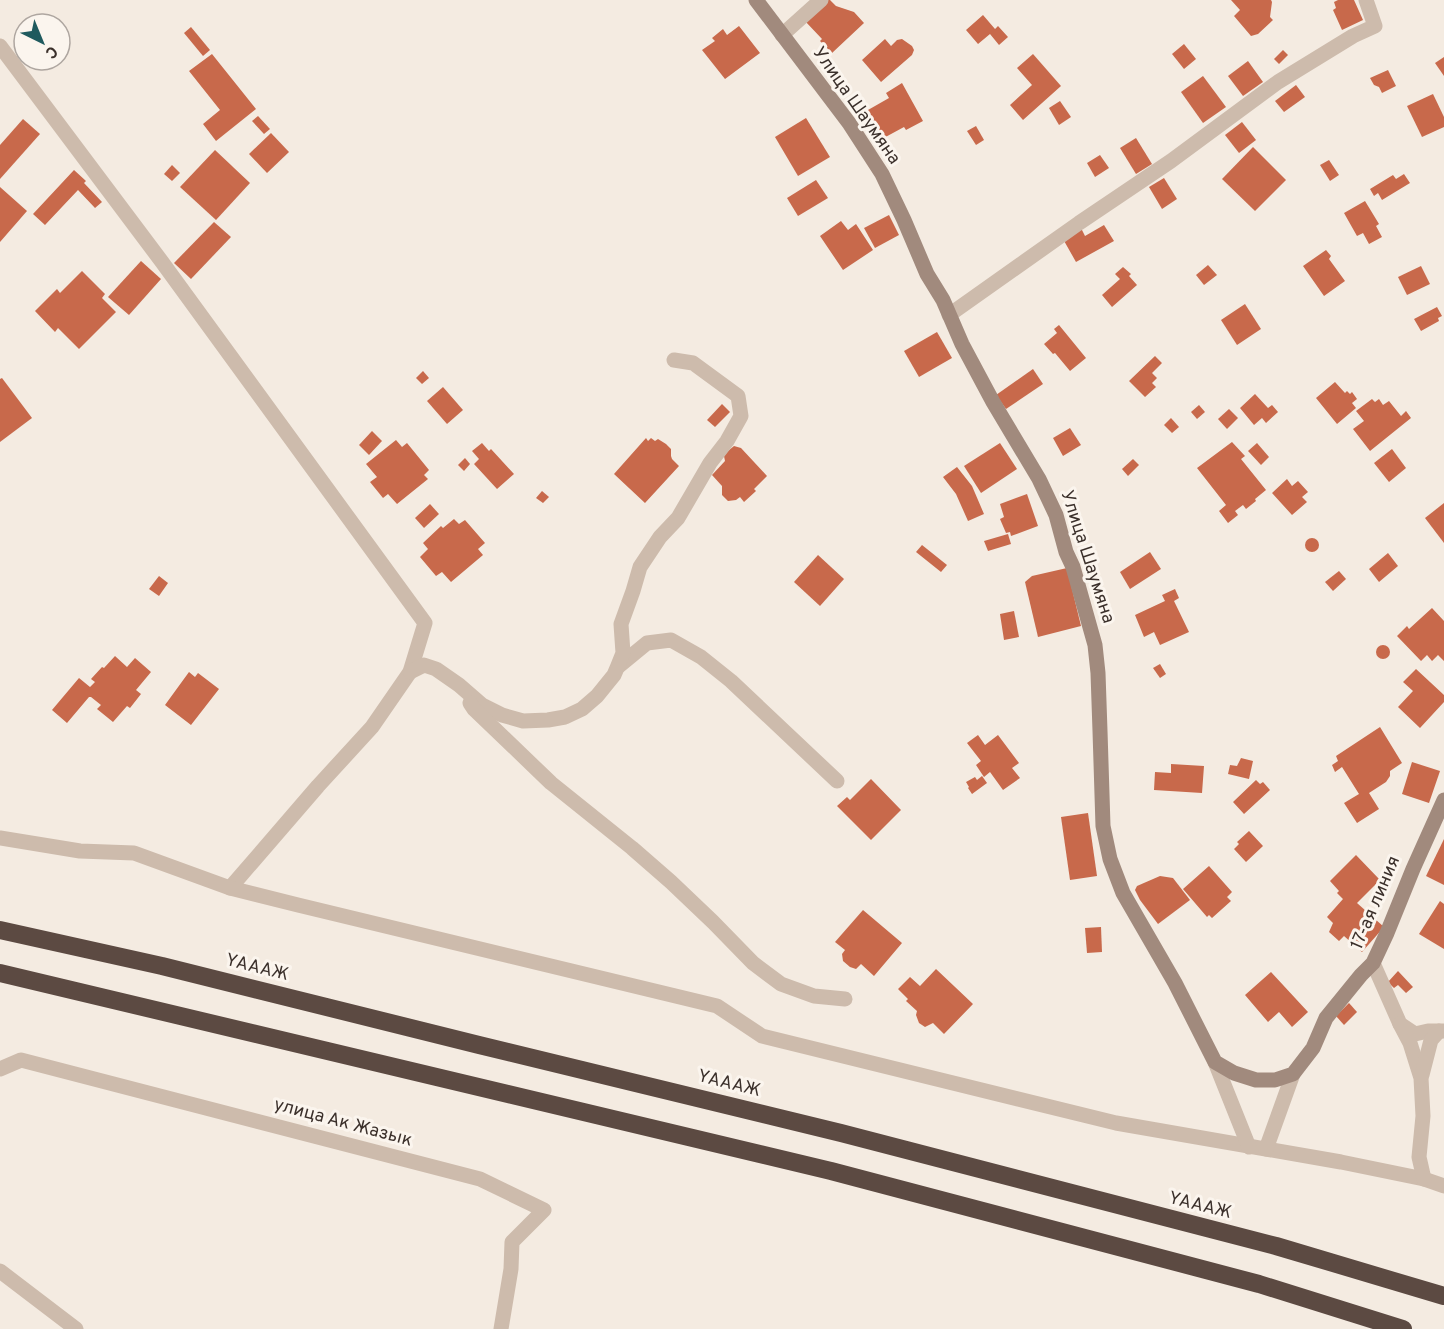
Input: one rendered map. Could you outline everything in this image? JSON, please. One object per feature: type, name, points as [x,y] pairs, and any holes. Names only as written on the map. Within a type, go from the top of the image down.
[{"type":"highway","name":"ҮАААЖ","points":[[0,930],[162,966],[841,1133],[1276,1246],[1444,1296]]},
{"type":"highway","points":[[0,973],[831,1171],[1259,1284],[1403,1329]]},
{"type":"street","name":"Улица Шаумяна","points":[[756,0],[849,123],[882,174],[927,274],[943,300],[962,344],[993,402],[1039,479],[1056,515],[1066,552],[1074,567],[1095,645],[1100,720],[1102,826],[1110,859],[1123,893],[1175,984],[1215,1062]]},
{"type":"street","points":[[782,35],[821,0]]},
{"type":"street","points":[[949,315],[1079,223],[1171,162],[1278,82],[1353,36],[1376,26],[1366,0]]},
{"type":"street","points":[[0,46],[162,262],[425,623],[410,672],[372,727],[230,888]]},
{"type":"street","points":[[410,672],[424,665],[436,669],[482,705],[502,716],[523,721],[565,717],[582,709],[597,696],[614,675],[623,653],[621,624],[640,567],[660,537],[678,518],[741,416],[738,396],[693,363],[674,360]]},
{"type":"street","points":[[617,668],[647,643],[671,639],[700,657],[731,681],[837,781]]},
{"type":"street","points":[[459,685],[474,709],[551,783],[671,882],[753,963],[781,984],[814,996],[845,999]]},
{"type":"street","name":"17-ая линия","points":[[1293,1074],[1313,1048],[1326,1018],[1373,963],[1444,800]]},
{"type":"street","points":[[0,838],[80,850],[134,853],[230,888],[717,1006],[762,1036],[1116,1123],[1341,1162],[1424,1179],[1444,1186]]},
{"type":"street","points":[[1373,963],[1410,1043],[1421,1078],[1423,1116],[1419,1157],[1424,1179]]},
{"type":"street","points":[[1400,1024],[1415,1034],[1441,1031]]},
{"type":"street","points":[[1421,1078],[1431,1040],[1441,1031]]},
{"type":"street","name":"улица Ак Жазык","points":[[0,1069],[21,1060],[400,1158],[480,1179],[544,1210],[512,1242],[511,1269],[501,1329]]},
{"type":"street","points":[[1215,1062],[1234,1073],[1256,1080],[1275,1080],[1293,1074]]},
{"type":"street","points":[[1215,1062],[1249,1147]]},
{"type":"street","points":[[1266,1149],[1293,1074]]},
{"type":"street","points":[[0,1271],[76,1329]]},
{"type":"building","points":[[828,0],[836,6],[854,12],[864,23],[832,53],[805,21]]},
{"type":"building","points":[[1231,0],[1271,0],[1270,17],[1273,20],[1258,34],[1251,36],[1234,16],[1240,10]]},
{"type":"building","points":[[1354,0],[1363,20],[1342,30],[1333,10],[1336,8],[1334,2]]},
{"type":"building","points":[[983,15],[995,29],[998,26],[1008,37],[999,45],[990,34],[978,44],[966,30]]},
{"type":"building","points":[[739,26],[760,53],[725,79],[702,50],[715,41],[712,38],[723,29],[727,35]]},
{"type":"building","points":[[191,27],[210,50],[203,56],[184,33]]},
{"type":"building","points":[[885,39],[891,46],[897,40],[902,39],[914,50],[912,55],[881,82],[862,60]]},
{"type":"building","points":[[1184,44],[1196,59],[1184,69],[1172,54]]},
{"type":"building","points":[[1283,50],[1288,55],[1279,64],[1274,59]]},
{"type":"building","points":[[212,54],[256,109],[216,141],[203,124],[220,110],[189,71]]},
{"type":"building","points":[[1033,54],[1061,86],[1023,120],[1010,105],[1032,85],[1017,68]]},
{"type":"building","points":[[1444,57],[1444,76],[1435,63]]},
{"type":"building","points":[[1248,61],[1263,82],[1243,96],[1228,76]]},
{"type":"building","points":[[1388,70],[1396,86],[1382,93],[1370,78]]},
{"type":"building","points":[[1203,76],[1226,107],[1203,123],[1181,92]]},
{"type":"building","points":[[902,83],[923,121],[906,130],[904,127],[880,140],[873,128],[870,130],[861,114],[889,98],[886,93]]},
{"type":"building","points":[[1296,85],[1305,97],[1284,112],[1275,101]]},
{"type":"building","points":[[1433,94],[1444,117],[1444,127],[1422,137],[1407,106]]},
{"type":"building","points":[[1060,101],[1071,117],[1059,125],[1049,108]]},
{"type":"building","points":[[258,116],[270,129],[264,134],[252,121]]},
{"type":"building","points":[[806,118],[830,157],[798,176],[775,137]]},
{"type":"building","points":[[23,119],[40,134],[0,179],[0,145]]},
{"type":"building","points":[[1242,122],[1256,140],[1239,153],[1225,135]]},
{"type":"building","points":[[976,126],[984,140],[976,145],[967,131]]},
{"type":"building","points":[[271,133],[289,152],[267,173],[249,154]]},
{"type":"building","points":[[1136,138],[1152,164],[1136,174],[1120,148]]},
{"type":"building","points":[[1253,147],[1286,180],[1255,211],[1222,179]]},
{"type":"building","points":[[215,150],[250,183],[216,220],[180,187]]},
{"type":"building","points":[[1100,155],[1109,168],[1095,177],[1087,163]]},
{"type":"building","points":[[1329,160],[1339,175],[1330,181],[1320,165]]},
{"type":"building","points":[[172,165],[180,173],[172,181],[164,174]]},
{"type":"building","points":[[74,170],[102,202],[95,208],[78,190],[45,225],[33,214]]},
{"type":"building","points":[[1404,174],[1410,183],[1382,200],[1378,193],[1374,196],[1370,189],[1393,175],[1396,179]]},
{"type":"building","points":[[1164,178],[1177,199],[1162,209],[1149,187]]},
{"type":"building","points":[[816,180],[828,198],[798,216],[787,198]]},
{"type":"building","points":[[0,187],[27,211],[0,242]]},
{"type":"building","points":[[1365,201],[1379,224],[1376,226],[1382,237],[1369,244],[1363,233],[1357,236],[1344,213]]},
{"type":"building","points":[[889,215],[899,235],[875,248],[864,228]]},
{"type":"building","points":[[841,221],[848,230],[856,224],[873,250],[843,270],[820,236]]},
{"type":"building","points":[[214,222],[231,237],[191,279],[174,263]]},
{"type":"building","points":[[1104,225],[1114,241],[1076,262],[1063,239],[1081,228],[1085,236]]},
{"type":"building","points":[[1326,250],[1331,256],[1329,259],[1345,281],[1324,296],[1303,266]]},
{"type":"building","points":[[141,261],[161,279],[129,315],[108,297]]},
{"type":"building","points":[[1208,265],[1217,275],[1204,285],[1196,275]]},
{"type":"building","points":[[1421,266],[1430,284],[1407,295],[1398,277]]},
{"type":"building","points":[[1123,267],[1131,274],[1129,276],[1137,285],[1112,307],[1102,295],[1120,279],[1115,274]]},
{"type":"building","points":[[82,271],[105,294],[102,298],[116,312],[79,349],[58,328],[55,332],[35,311],[57,289],[60,293]]},
{"type":"building","points":[[1245,304],[1261,329],[1237,345],[1221,320]]},
{"type":"building","points":[[1437,307],[1442,316],[1438,318],[1439,321],[1421,331],[1414,319]]},
{"type":"building","points":[[1059,325],[1086,358],[1070,371],[1044,344],[1057,333],[1054,329]]},
{"type":"building","points":[[937,332],[952,358],[919,377],[904,351]]},
{"type":"building","points":[[1155,356],[1162,363],[1152,373],[1157,378],[1152,383],[1156,387],[1145,397],[1129,381]]},
{"type":"building","points":[[1033,369],[1043,384],[1006,409],[996,395]]},
{"type":"building","points":[[423,371],[429,378],[422,384],[416,378]]},
{"type":"building","points":[[2,378],[32,418],[0,442],[0,379]]},
{"type":"building","points":[[1335,382],[1345,393],[1352,392],[1357,399],[1352,403],[1356,408],[1337,424],[1316,398]]},
{"type":"building","points":[[443,387],[463,410],[447,424],[427,401]]},
{"type":"building","points":[[1255,394],[1268,408],[1272,405],[1278,412],[1266,423],[1262,418],[1254,425],[1240,408]]},
{"type":"building","points":[[1372,399],[1375,402],[1379,399],[1383,405],[1389,401],[1401,416],[1406,411],[1411,418],[1370,451],[1353,429],[1364,421],[1356,411]]},
{"type":"building","points":[[722,404],[730,412],[715,427],[707,420]]},
{"type":"building","points":[[1199,405],[1205,412],[1197,419],[1191,412]]},
{"type":"building","points":[[1229,409],[1238,418],[1227,429],[1218,419]]},
{"type":"building","points":[[1171,418],[1179,427],[1172,433],[1164,425]]},
{"type":"building","points":[[1070,428],[1081,445],[1063,456],[1053,438]]},
{"type":"building","points":[[372,431],[382,441],[369,455],[359,445]]},
{"type":"building","points":[[646,438],[648,441],[651,438],[655,441],[658,439],[666,444],[671,449],[672,459],[679,466],[645,503],[614,474]]},
{"type":"building","points":[[396,440],[402,447],[407,443],[429,470],[424,475],[428,479],[397,504],[388,494],[383,498],[370,482],[377,477],[366,464]]},
{"type":"building","points":[[1232,442],[1245,456],[1241,459],[1266,490],[1246,509],[1243,505],[1235,511],[1238,515],[1228,523],[1219,511],[1226,505],[1197,468]]},
{"type":"building","points":[[482,443],[489,451],[491,449],[514,474],[497,489],[474,464],[479,459],[472,451]]},
{"type":"building","points":[[1000,443],[1017,469],[981,493],[964,466]]},
{"type":"building","points":[[1257,443],[1269,457],[1261,465],[1248,451]]},
{"type":"building","points":[[734,446],[741,448],[767,476],[744,502],[740,497],[728,501],[722,495],[722,486],[712,475],[725,461],[724,456]]},
{"type":"building","points":[[1392,449],[1406,468],[1389,482],[1374,463]]},
{"type":"building","points":[[465,458],[470,464],[464,471],[458,465]]},
{"type":"building","points":[[1133,459],[1139,465],[1128,476],[1122,469]]},
{"type":"building","points":[[957,467],[972,486],[984,514],[968,521],[956,494],[943,477]]},
{"type":"building","points":[[1287,479],[1292,486],[1298,481],[1308,492],[1302,497],[1307,502],[1292,515],[1272,493]]},
{"type":"building","points":[[542,491],[549,497],[543,503],[536,498]]},
{"type":"building","points":[[1027,494],[1038,526],[1011,536],[1010,532],[1006,533],[1000,519],[1004,517],[1000,504]]},
{"type":"building","points":[[1444,503],[1444,543],[1425,518]]},
{"type":"building","points":[[430,504],[439,514],[424,528],[415,518]]},
{"type":"building","points":[[454,519],[459,524],[465,520],[485,543],[478,549],[483,555],[451,582],[442,572],[436,576],[420,557],[428,549],[423,543],[441,526],[443,528]]},
{"type":"building","points":[[1008,534],[1011,544],[988,551],[984,541]]},
{"type":"building","points":[[1309,538],[1315,538],[1319,545],[1315,552],[1309,552],[1305,548],[1305,542]]},
{"type":"building","points":[[922,545],[947,565],[941,572],[916,552]]},
{"type":"building","points":[[1150,552],[1161,569],[1130,589],[1120,572]]},
{"type":"building","points":[[1388,553],[1398,566],[1379,582],[1369,569]]},
{"type":"building","points":[[818,555],[844,579],[820,606],[794,582]]},
{"type":"building","points":[[1067,568],[1081,626],[1038,637],[1025,582],[1032,576]]},
{"type":"building","points":[[1339,571],[1346,579],[1333,591],[1325,582]]},
{"type":"building","points":[[159,576],[168,583],[159,596],[149,589]]},
{"type":"building","points":[[1175,589],[1179,598],[1174,601],[1189,632],[1160,645],[1154,632],[1144,637],[1135,615],[1165,601],[1162,595]]},
{"type":"building","points":[[1432,608],[1444,621],[1444,661],[1438,655],[1432,661],[1427,655],[1421,661],[1397,636],[1407,626],[1409,629]]},
{"type":"building","points":[[1014,611],[1019,637],[1004,640],[1000,614]]},
{"type":"building","points":[[1383,645],[1388,647],[1390,652],[1388,657],[1383,659],[1378,657],[1376,652],[1378,647]]},
{"type":"building","points":[[115,656],[127,667],[135,658],[151,672],[136,690],[141,694],[130,708],[127,706],[113,722],[97,709],[101,705],[91,697],[67,723],[52,710],[79,678],[90,687],[95,682],[91,679]]},
{"type":"building","points":[[1160,664],[1166,674],[1160,678],[1153,668]]},
{"type":"building","points":[[1416,669],[1444,695],[1444,702],[1420,728],[1398,707],[1413,691],[1403,682]]},
{"type":"building","points":[[189,672],[195,677],[198,673],[219,689],[191,725],[165,705]]},
{"type":"building","points":[[1380,727],[1402,763],[1390,771],[1386,782],[1369,793],[1379,809],[1357,823],[1344,803],[1359,794],[1342,767],[1335,772],[1332,765],[1338,761],[1336,756]]},
{"type":"building","points":[[978,735],[985,745],[998,735],[1019,763],[1012,768],[1020,778],[1003,790],[990,772],[984,777],[976,765],[981,761],[967,743]]},
{"type":"building","points":[[1241,758],[1253,761],[1249,779],[1228,774],[1230,765],[1237,766]]},
{"type":"building","points":[[1412,762],[1440,771],[1429,803],[1402,794]]},
{"type":"building","points":[[1171,764],[1204,766],[1202,793],[1154,790],[1155,772],[1171,773]]},
{"type":"building","points":[[982,776],[987,783],[972,794],[966,782],[975,777],[977,780]]},
{"type":"building","points":[[871,779],[901,810],[871,840],[837,806],[847,797],[850,800]]},
{"type":"building","points":[[1256,780],[1260,784],[1263,782],[1270,790],[1244,814],[1233,802]]},
{"type":"building","points":[[1088,813],[1097,876],[1070,880],[1061,817]]},
{"type":"building","points":[[1249,831],[1263,846],[1246,862],[1234,849],[1239,844],[1237,842]]},
{"type":"building","points":[[1444,839],[1444,885],[1426,876]]},
{"type":"building","points":[[1356,855],[1380,880],[1357,903],[1384,927],[1362,952],[1344,936],[1339,941],[1329,932],[1333,923],[1327,917],[1343,899],[1330,881]]},
{"type":"building","points":[[1209,866],[1232,892],[1227,897],[1231,901],[1212,918],[1209,915],[1207,917],[1183,889]]},
{"type":"building","points":[[1160,876],[1173,878],[1190,900],[1158,924],[1135,890],[1137,886]]},
{"type":"building","points":[[1440,901],[1444,904],[1444,949],[1419,934]]},
{"type":"building","points":[[863,910],[902,943],[874,976],[861,964],[856,969],[843,961],[842,954],[845,950],[835,942]]},
{"type":"building","points":[[1101,927],[1102,952],[1087,953],[1085,928]]},
{"type":"building","points":[[936,969],[973,1004],[944,1034],[933,1023],[925,1027],[919,1023],[917,1011],[898,989],[910,977],[920,986]]},
{"type":"building","points":[[1398,971],[1413,987],[1406,993],[1398,985],[1394,988],[1388,982]]},
{"type":"building","points":[[1271,972],[1308,1012],[1292,1027],[1279,1012],[1268,1022],[1245,995]]},
{"type":"building","points":[[1349,1003],[1357,1012],[1344,1025],[1336,1016]]}]
